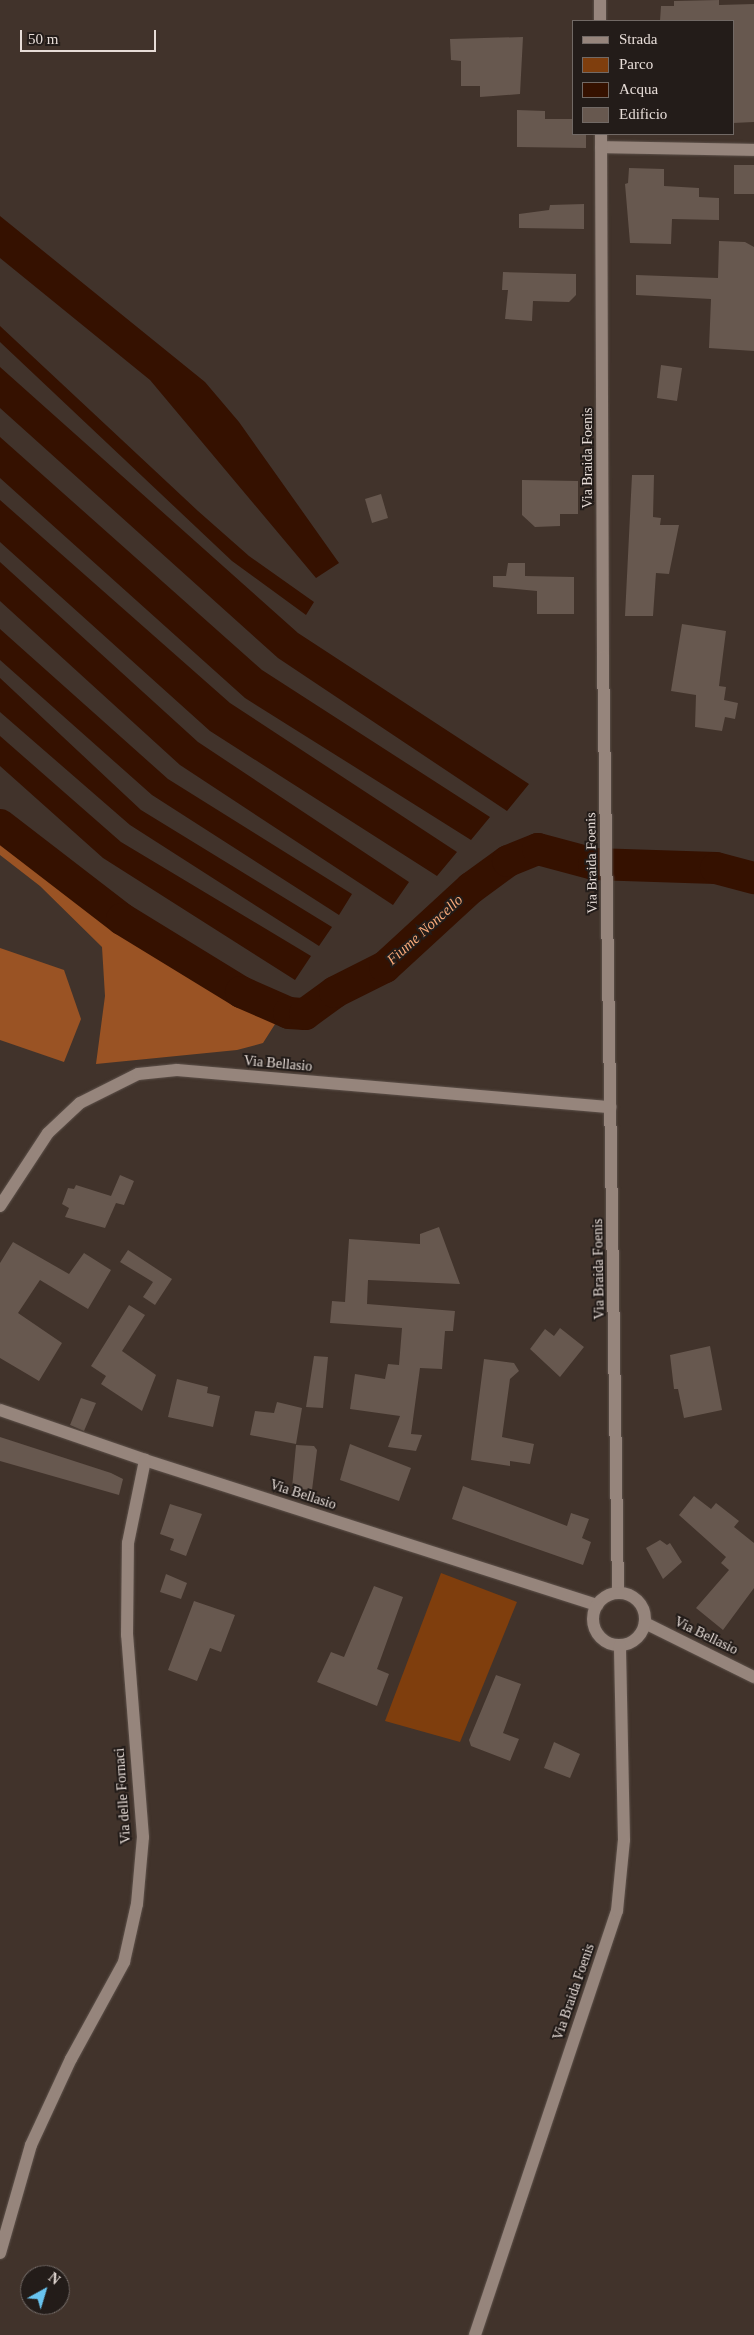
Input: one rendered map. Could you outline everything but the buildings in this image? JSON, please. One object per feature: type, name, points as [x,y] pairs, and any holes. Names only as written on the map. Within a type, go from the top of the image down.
[{"type":"street","points":[[600,0],[600,20]]},
{"type":"street","points":[[601,140],[754,150]]},
{"type":"street","name":"Via Braida Foenis","points":[[601,140],[608,938],[618,1593]]},
{"type":"street","name":"Via Bellasio","points":[[0,1206],[48,1134],[80,1103],[138,1074],[177,1070],[610,1108]]},
{"type":"street","name":"Via Bellasio","points":[[0,1410],[145,1460],[597,1605]]},
{"type":"street","name":"Via delle Fornaci","points":[[0,2253],[31,2145],[70,2058],[124,1962],[137,1904],[143,1837],[127,1634],[128,1543],[145,1460]]},
{"type":"street","points":[[618,1593],[636,1599],[643,1608],[645,1623],[638,1637],[620,1645],[603,1639],[596,1631],[593,1618],[597,1605],[618,1593]]},
{"type":"street","name":"Via Bellasio","points":[[645,1623],[754,1677]]},
{"type":"street","name":"Via Braida Foenis","points":[[474,2335],[617,1911],[624,1840],[620,1645]]},
{"type":"green space","points":[[441,1573],[517,1602],[460,1742],[385,1721]]},
{"type":"shaded area","points":[[0,825],[122,919],[269,1005],[277,1021],[263,1043],[237,1050],[96,1064],[105,996],[102,947],[40,886],[0,855]]},
{"type":"shaded area","points":[[0,948],[64,970],[81,1019],[64,1062],[0,1040]]},
{"type":"water","points":[[0,216],[205,382],[239,422],[339,563],[316,578],[150,380],[0,258]]},
{"type":"water","points":[[0,326],[198,511],[249,556],[314,602],[306,615],[232,561],[0,342]]},
{"type":"water","points":[[0,367],[298,633],[529,784],[507,811],[278,658],[0,408]]},
{"type":"water","points":[[0,437],[262,670],[490,817],[471,840],[245,698],[0,478]]},
{"type":"water","points":[[0,500],[230,703],[457,852],[437,876],[210,731],[0,542]]},
{"type":"water","points":[[0,562],[198,742],[409,882],[393,905],[180,765],[0,601]]},
{"type":"water","points":[[0,629],[168,779],[352,894],[339,915],[152,795],[0,660]]},
{"type":"water","points":[[0,678],[141,810],[332,927],[319,946],[130,825],[0,712]]},
{"type":"water","points":[[0,736],[121,842],[311,956],[295,980],[103,858],[0,766]]},
{"type":"waterway","name":"Fiume Noncello","points":[[0,825],[122,919],[241,992],[289,1013],[305,1014],[335,992],[385,967],[471,888],[508,861],[538,849],[594,864],[716,868],[754,878]]}]
